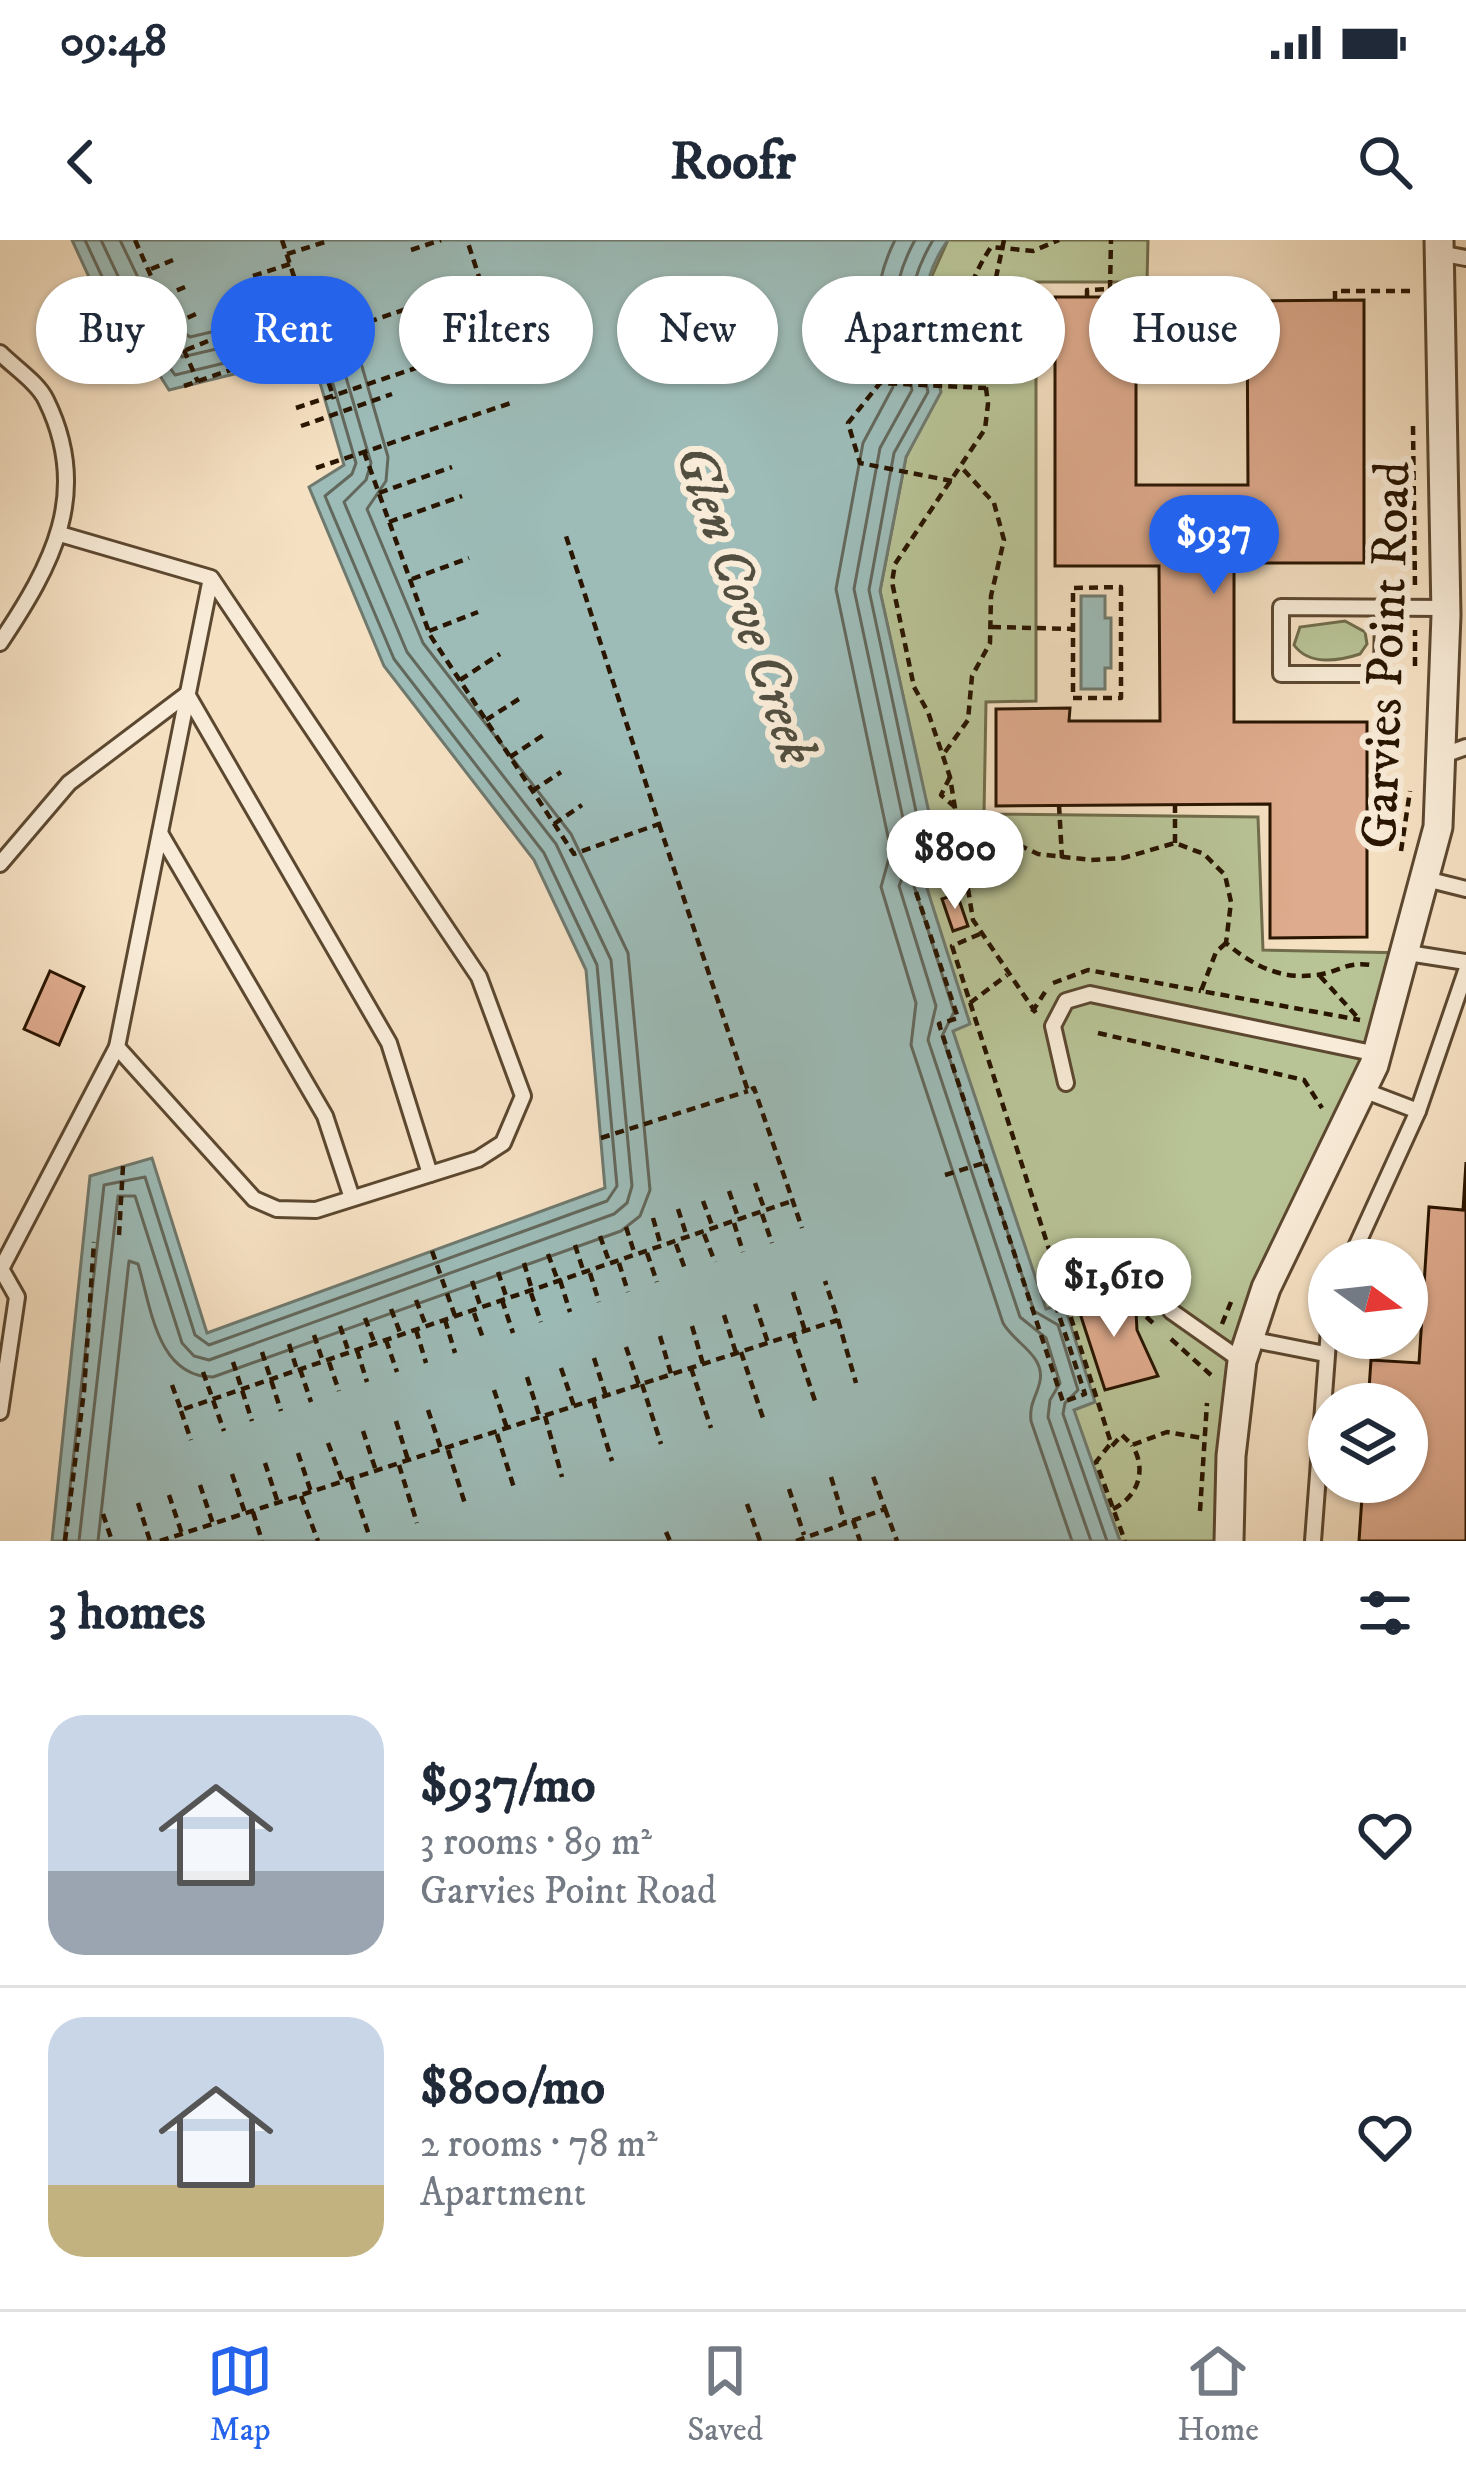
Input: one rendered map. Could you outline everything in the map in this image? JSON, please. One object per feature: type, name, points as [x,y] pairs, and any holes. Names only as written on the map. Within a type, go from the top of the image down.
[{"type":"street","name":"Garvies Point Road","points":[[1229,1541],[1231,1456],[1246,1350],[1292,1231],[1364,1090],[1377,1054],[1408,953],[1454,751],[1446,608],[1448,250]]},
{"type":"lane","points":[[0,353],[45,396],[68,471],[60,534],[46,574],[0,643]]},
{"type":"lane","points":[[60,534],[211,578],[479,977],[523,1096],[503,1143],[478,1160],[298,1211],[254,1198],[117,1047]]},
{"type":"lane","points":[[0,1412],[17,1297],[1,1268],[117,1047],[211,578]]},
{"type":"lane","points":[[1383,608],[1382,674],[1281,674],[1281,607],[1446,608]]},
{"type":"lane","points":[[0,863],[69,783],[188,694]]},
{"type":"lane","points":[[188,694],[388,1043],[430,1174]]},
{"type":"lane","points":[[160,833],[325,1116],[352,1198]]},
{"type":"lane","points":[[1426,879],[1466,889]]},
{"type":"lane","points":[[1360,1239],[1418,1111],[1466,966],[1408,953]]},
{"type":"lane","points":[[1066,1083],[1053,1026],[1066,1001],[1090,994],[1377,1054]]},
{"type":"lane","points":[[1364,1090],[1418,1111]]},
{"type":"lane","points":[[1171,1311],[1246,1350],[1308,1353]]},
{"type":"lane","points":[[1313,1541],[1325,1359]]},
{"type":"path","points":[[135,240],[151,276]]},
{"type":"path","points":[[282,240],[294,276]]},
{"type":"path","points":[[411,250],[441,240]]},
{"type":"path","points":[[375,319],[481,283],[466,240]]},
{"type":"path","points":[[977,276],[992,247],[1003,244],[1033,251],[1059,240]]},
{"type":"path","points":[[1110,276],[1111,240]]},
{"type":"path","points":[[287,254],[325,242]]},
{"type":"path","points":[[996,276],[1003,244]]},
{"type":"path","points":[[148,270],[173,260]]},
{"type":"path","points":[[253,276],[290,264]]},
{"type":"path","points":[[1087,297],[1089,290]]},
{"type":"path","points":[[1334,300],[1334,291],[1412,291]]},
{"type":"path","points":[[187,318],[196,314]]},
{"type":"path","points":[[187,350],[208,341]]},
{"type":"path","points":[[187,358],[198,382]]},
{"type":"path","points":[[296,408],[399,374]]},
{"type":"path","points":[[184,386],[211,377]]},
{"type":"path","points":[[952,481],[860,463],[848,423],[880,383],[986,388]]},
{"type":"path","points":[[329,384],[334,399]]},
{"type":"path","points":[[986,384],[985,429],[895,564],[892,582],[914,687],[944,753],[980,934],[1032,1012],[1053,1026]]},
{"type":"path","points":[[301,426],[392,394]]},
{"type":"path","points":[[316,468],[511,404]]},
{"type":"path","points":[[364,452],[429,631],[574,854],[659,824]]},
{"type":"path","points":[[379,493],[452,466]]},
{"type":"path","points":[[944,753],[968,720],[972,676],[992,627],[991,596],[1004,540],[994,503],[962,467]]},
{"type":"path","points":[[389,522],[462,496]]},
{"type":"path","points":[[566,532],[748,1091]]},
{"type":"path","points":[[410,580],[469,558]]},
{"type":"path","points":[[1072,587],[1120,587],[1121,698],[1073,698],[1073,628],[1072,587]]},
{"type":"path","points":[[429,631],[478,613]]},
{"type":"path","points":[[992,627],[1073,628]]},
{"type":"path","points":[[460,680],[500,654]]},
{"type":"path","points":[[486,720],[522,697]]},
{"type":"path","points":[[510,757],[545,734]]},
{"type":"path","points":[[532,791],[561,772]]},
{"type":"path","points":[[950,777],[942,783],[941,795],[955,807]]},
{"type":"path","points":[[554,824],[582,805]]},
{"type":"path","points":[[1059,805],[1062,858]]},
{"type":"path","points":[[1175,805],[1175,843]]},
{"type":"path","points":[[960,844],[1008,840],[1062,858],[1124,858],[1175,843],[1204,854],[1225,875],[1231,902],[1226,943],[1216,952],[1201,991],[1360,1020]]},
{"type":"path","points":[[916,892],[958,1018],[939,1024],[1063,1402],[1084,1394],[1055,1303],[1059,1283]]},
{"type":"path","points":[[980,934],[952,946],[1112,1446]]},
{"type":"path","points":[[1226,943],[1262,969],[1321,976],[1351,962],[1374,966],[1369,984]]},
{"type":"path","points":[[970,1004],[1007,975]]},
{"type":"path","points":[[1321,976],[1360,1020]]},
{"type":"path","points":[[1360,1020],[1364,1002]]},
{"type":"path","points":[[1098,1033],[1304,1080],[1322,1108]]},
{"type":"path","points":[[601,1138],[754,1088],[802,1228]]},
{"type":"path","points":[[945,1175],[984,1163]]},
{"type":"path","points":[[119,1235],[123,1166]]},
{"type":"path","points":[[755,1183],[772,1243]]},
{"type":"path","points":[[729,1191],[743,1252]]},
{"type":"path","points":[[703,1201],[713,1228]]},
{"type":"path","points":[[181,1410],[792,1201]]},
{"type":"path","points":[[678,1209],[687,1237]]},
{"type":"path","points":[[653,1218],[661,1246]]},
{"type":"path","points":[[626,1227],[635,1255]]},
{"type":"path","points":[[704,1232],[715,1262]]},
{"type":"path","points":[[600,1236],[610,1264]]},
{"type":"path","points":[[675,1241],[686,1272]]},
{"type":"path","points":[[64,1541],[84,1391],[94,1243]]},
{"type":"path","points":[[574,1245],[599,1302]]},
{"type":"path","points":[[646,1251],[657,1282]]},
{"type":"path","points":[[432,1252],[455,1316]]},
{"type":"path","points":[[548,1254],[570,1312]]},
{"type":"path","points":[[1059,1283],[1104,1259]]},
{"type":"path","points":[[618,1261],[628,1292]]},
{"type":"path","points":[[524,1263],[541,1322]]},
{"type":"path","points":[[1091,1266],[1213,1377]]},
{"type":"path","points":[[498,1272],[513,1333]]},
{"type":"path","points":[[472,1281],[484,1341]]},
{"type":"path","points":[[825,1281],[856,1383]]},
{"type":"path","points":[[793,1292],[805,1331]]},
{"type":"path","points":[[416,1300],[426,1326]]},
{"type":"path","points":[[755,1304],[768,1343]]},
{"type":"path","points":[[392,1309],[400,1335]]},
{"type":"path","points":[[724,1316],[763,1418]]},
{"type":"path","points":[[365,1318],[375,1344]]},
{"type":"path","points":[[445,1320],[455,1353]]},
{"type":"path","points":[[160,1541],[838,1320]]},
{"type":"path","points":[[340,1326],[367,1382]]},
{"type":"path","points":[[692,1326],[703,1364]]},
{"type":"path","points":[[416,1330],[426,1363]]},
{"type":"path","points":[[793,1335],[814,1401]]},
{"type":"path","points":[[314,1336],[339,1391]]},
{"type":"path","points":[[660,1336],[671,1375]]},
{"type":"path","points":[[386,1340],[397,1372]]},
{"type":"path","points":[[289,1344],[311,1402]]},
{"type":"path","points":[[626,1347],[661,1444]]},
{"type":"path","points":[[262,1352],[281,1411]]},
{"type":"path","points":[[594,1358],[606,1396]]},
{"type":"path","points":[[233,1362],[252,1421]]},
{"type":"path","points":[[561,1368],[574,1406]]},
{"type":"path","points":[[691,1368],[711,1428]]},
{"type":"path","points":[[203,1372],[224,1431]]},
{"type":"path","points":[[527,1377],[562,1477]]},
{"type":"path","points":[[172,1384],[191,1440]]},
{"type":"path","points":[[494,1390],[507,1428]]},
{"type":"path","points":[[593,1400],[612,1461]]},
{"type":"path","points":[[1202,1524],[1208,1400]]},
{"type":"path","points":[[428,1410],[466,1508]]},
{"type":"path","points":[[396,1421],[408,1460]]},
{"type":"path","points":[[363,1431],[376,1471]]},
{"type":"path","points":[[496,1432],[514,1491]]},
{"type":"path","points":[[1132,1444],[1167,1432],[1203,1438]]},
{"type":"path","points":[[1113,1509],[1128,1500],[1137,1484],[1139,1462],[1132,1444],[1122,1435],[1096,1462],[1113,1509],[1125,1541]]},
{"type":"path","points":[[328,1443],[370,1538]]},
{"type":"path","points":[[298,1453],[310,1492]]},
{"type":"path","points":[[266,1463],[278,1503]]},
{"type":"path","points":[[399,1463],[417,1523]]},
{"type":"path","points":[[232,1474],[262,1541]]},
{"type":"path","points":[[873,1476],[897,1541]]},
{"type":"path","points":[[831,1477],[845,1523]]},
{"type":"path","points":[[200,1485],[213,1524]]},
{"type":"path","points":[[789,1490],[805,1538]]},
{"type":"path","points":[[169,1495],[182,1534]]},
{"type":"path","points":[[301,1495],[318,1541]]},
{"type":"path","points":[[137,1503],[150,1541]]},
{"type":"path","points":[[747,1504],[760,1541]]},
{"type":"path","points":[[796,1541],[885,1509]]},
{"type":"path","points":[[104,1514],[112,1541]]},
{"type":"path","points":[[853,1520],[860,1541]]},
{"type":"path","points":[[204,1527],[208,1541]]},
{"type":"path","points":[[667,1532],[670,1541]]},
{"type":"path","points":[[820,1532],[822,1541]]},
{"type":"green space","points":[[948,240],[1148,240],[1147,276],[1089,276],[1089,282],[1065,282],[1065,276],[932,276]]},
{"type":"green space","points":[[921,384],[1036,384],[1036,701],[986,702],[984,814],[1258,817],[1263,950],[1408,953],[1245,1361],[1234,1541],[1120,1541],[931,1019],[906,888],[942,875],[880,591],[906,457],[920,429]]},
{"type":"green space","points":[[1345,621],[1365,632],[1367,644],[1360,654],[1316,659],[1294,645],[1300,627]]},
{"type":"water","name":"Glen Cove Creek","points":[[72,240],[948,240],[930,276],[802,276],[802,384],[939,384],[941,392],[906,457],[880,591],[943,876],[925,882],[970,1024],[953,1031],[1046,1309],[1064,1304],[1095,1402],[1074,1410],[1120,1541],[52,1541],[90,1176],[152,1158],[207,1333],[605,1188],[586,970],[534,860],[384,666],[309,487],[344,465],[320,384],[375,384],[375,276],[211,276],[211,380],[169,390],[165,384],[187,384],[187,276],[89,276]]},
{"type":"water","points":[[1081,596],[1105,596],[1105,618],[1111,618],[1111,668],[1105,668],[1105,689],[1081,689]]},
{"type":"building","points":[[1065,297],[1089,297],[1089,384],[1136,384],[1136,485],[1248,485],[1247,384],[1280,384],[1280,301],[1364,300],[1364,563],[1234,563],[1234,722],[1367,722],[1367,937],[1270,938],[1270,804],[996,806],[996,709],[1070,708],[1069,721],[1160,721],[1159,566],[1055,566],[1055,384],[1065,384]]},
{"type":"building","points":[[957,894],[968,926],[953,931],[942,899]]},
{"type":"building","points":[[50,971],[84,987],[59,1045],[24,1029]]},
{"type":"building","points":[[1466,1162],[1466,1541],[1359,1541],[1362,1503],[1428,1503],[1428,1383],[1369,1383],[1371,1360],[1419,1363],[1428,1359],[1429,1207],[1463,1210]]},
{"type":"building","points":[[1073,1292],[1107,1293],[1119,1308],[1121,1303],[1136,1312],[1137,1330],[1158,1376],[1105,1390]]}]
